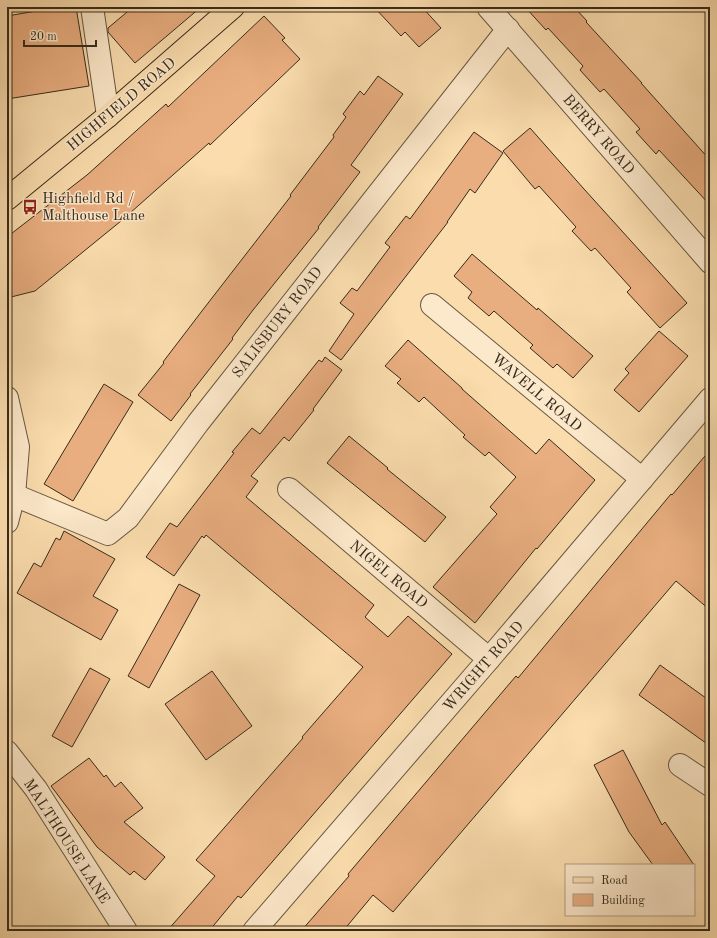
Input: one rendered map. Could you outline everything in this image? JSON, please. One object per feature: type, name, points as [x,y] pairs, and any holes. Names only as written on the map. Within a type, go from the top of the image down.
[{"type":"main road","name":"HIGHFIELD ROAD","points":[[7,199],[108,116],[233,7]]},
{"type":"street","points":[[92,7],[108,116]]},
{"type":"street","name":"BERRY ROAD","points":[[488,7],[710,262]]},
{"type":"street","name":"SALISBURY ROAD","points":[[14,495],[108,534],[128,518],[198,423],[508,29]]},
{"type":"street","name":"WAVELL ROAD","points":[[432,305],[642,479]]},
{"type":"street","points":[[7,398],[18,447],[14,495],[7,522]]},
{"type":"street","name":"WRIGHT ROAD","points":[[254,931],[489,659],[710,399]]},
{"type":"street","name":"NIGEL ROAD","points":[[288,489],[489,659]]},
{"type":"street","name":"MALTHOUSE LANE","points":[[7,752],[36,789],[126,931]]},
{"type":"street","points":[[680,765],[710,785]]},
{"type":"building","points":[[60,7],[76,7],[89,86],[7,99],[7,16]]},
{"type":"building","points":[[133,7],[201,7],[135,63],[108,32],[108,28]]},
{"type":"building","points":[[374,7],[422,7],[441,28],[419,47],[405,32],[401,36]]},
{"type":"building","points":[[525,7],[574,7],[710,160],[710,205],[659,150],[656,154],[636,132],[640,129],[604,89],[600,92],[580,70],[583,66],[548,28],[546,30]]},
{"type":"building","points":[[264,16],[285,38],[282,40],[300,59],[210,145],[209,143],[121,221],[35,291],[7,298],[7,237],[87,175],[166,104],[168,107]]},
{"type":"building","points":[[378,76],[403,94],[351,165],[360,172],[318,227],[319,228],[253,310],[171,421],[138,395],[291,196],[290,195],[334,137],[333,135],[346,117],[343,114],[360,91],[364,95]]},
{"type":"building","points":[[530,128],[687,303],[660,328],[627,292],[631,288],[595,248],[591,251],[572,231],[576,227],[539,186],[535,189],[503,151]]},
{"type":"building","points":[[474,132],[503,153],[475,193],[470,189],[448,222],[341,360],[329,351],[354,314],[340,303],[352,288],[357,291],[390,247],[385,243],[406,216],[410,219]]},
{"type":"building","points":[[472,254],[537,310],[538,308],[593,356],[573,378],[557,364],[553,368],[530,348],[533,345],[494,311],[489,316],[468,298],[472,292],[454,276]]},
{"type":"building","points":[[659,331],[688,356],[639,412],[614,390],[629,373],[625,369]]},
{"type":"building","points":[[408,340],[536,454],[549,439],[595,480],[537,549],[536,548],[475,623],[433,587],[497,514],[490,507],[516,477],[489,452],[485,456],[463,437],[465,435],[424,397],[419,402],[397,383],[401,379],[385,366]]},
{"type":"building","points":[[325,357],[342,370],[313,409],[314,410],[289,441],[284,437],[251,476],[258,481],[246,497],[374,605],[365,617],[388,637],[408,616],[452,654],[241,898],[238,896],[209,931],[167,931],[215,876],[196,860],[363,667],[206,535],[204,538],[202,536],[174,576],[146,557],[170,523],[177,527],[234,453],[232,452],[252,428],[260,434],[319,360],[322,362]]},
{"type":"building","points":[[104,384],[133,402],[73,501],[44,484]]},
{"type":"building","points":[[349,436],[446,517],[425,542],[327,463]]},
{"type":"building","points":[[710,450],[710,610],[676,581],[393,912],[373,895],[343,931],[301,931],[349,876],[348,874],[516,676],[518,678],[671,494],[672,495]]},
{"type":"building","points":[[64,531],[115,559],[93,596],[118,610],[101,640],[17,593],[34,563],[41,567],[56,538],[60,540]]},
{"type":"building","points":[[179,584],[200,595],[149,688],[128,676]]},
{"type":"building","points":[[660,665],[710,701],[710,746],[639,695]]},
{"type":"building","points":[[90,668],[110,679],[72,747],[52,736]]},
{"type":"building","points":[[212,671],[252,726],[206,760],[165,704]]},
{"type":"building","points":[[623,750],[662,825],[665,822],[693,864],[652,864],[629,832],[594,765]]},
{"type":"building","points":[[89,758],[104,777],[106,775],[115,787],[121,782],[143,808],[124,822],[165,857],[145,880],[134,871],[130,875],[97,847],[51,786]]},
{"type":"place","name":"Highfield Rd / Malthouse Lane","points":[[30,207]]}]
